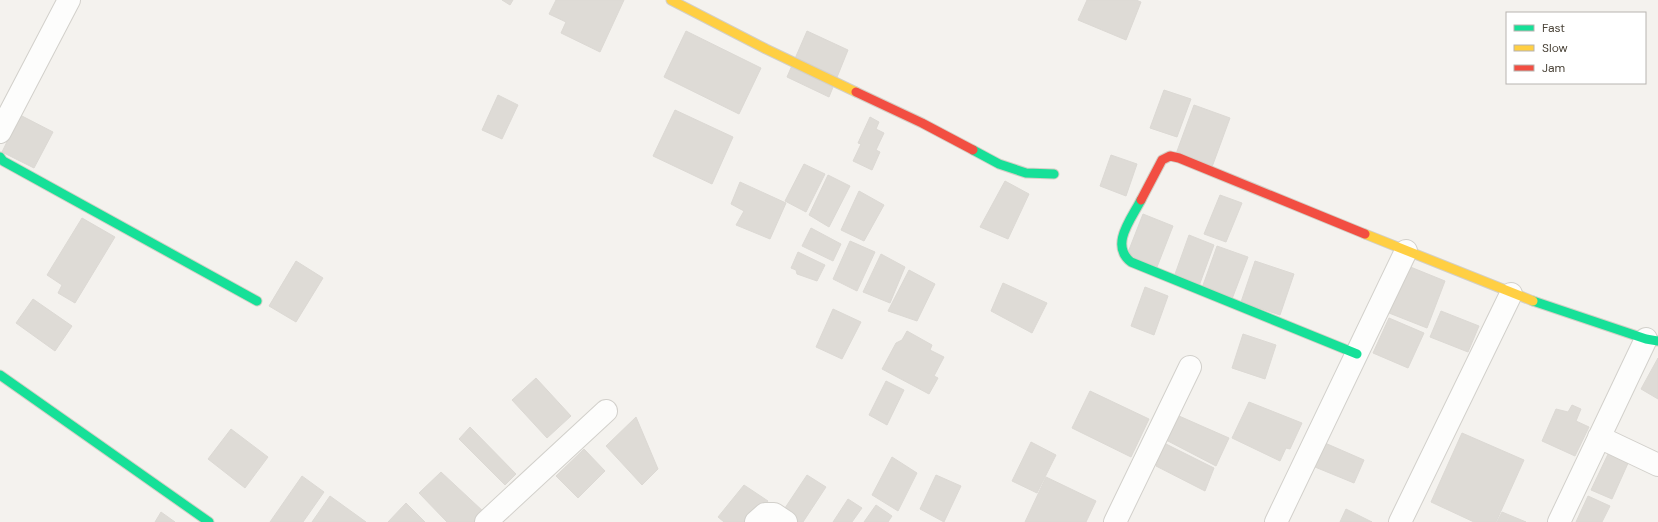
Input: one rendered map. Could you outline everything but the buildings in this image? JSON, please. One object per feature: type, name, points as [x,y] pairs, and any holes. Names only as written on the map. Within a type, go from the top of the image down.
[{"type":"street","points":[[0,132],[69,0]]},
{"type":"street","points":[[671,0],[766,49],[922,122],[999,164],[1026,173],[1054,174]]},
{"type":"street","points":[[1356,354],[1135,264],[1123,256],[1120,247],[1121,239],[1162,160],[1170,156],[1178,158],[1511,294],[1652,340],[1599,436],[1559,522]]},
{"type":"street","points":[[0,157],[10,165],[257,301]]},
{"type":"street","points":[[1276,522],[1406,251]]},
{"type":"street","points":[[1400,522],[1511,294]]},
{"type":"street","points":[[1115,522],[1190,367]]},
{"type":"street","points":[[0,376],[209,522]]},
{"type":"street","points":[[486,522],[606,412]]},
{"type":"street","points":[[1599,436],[1658,465]]},
{"type":"street","points":[[756,522],[765,514],[774,514],[786,522]]},
{"type":"traffic: fast","points":[[973,150],[999,164],[1026,173],[1054,174]]},
{"type":"traffic: fast","points":[[0,157],[3,161],[257,301]]},
{"type":"traffic: fast","points":[[1141,200],[1124,231],[1122,240],[1122,248],[1125,255],[1131,262],[1357,354]]},
{"type":"traffic: fast","points":[[1533,301],[1646,339],[1658,341]]},
{"type":"traffic: fast","points":[[0,375],[209,522]]},
{"type":"traffic: slow","points":[[671,0],[766,49],[856,92]]},
{"type":"traffic: slow","points":[[1365,234],[1533,301]]},
{"type":"traffic: jam","points":[[856,92],[922,123],[973,150]]},
{"type":"traffic: jam","points":[[1141,200],[1162,160],[1170,156],[1179,158],[1365,234]]}]
